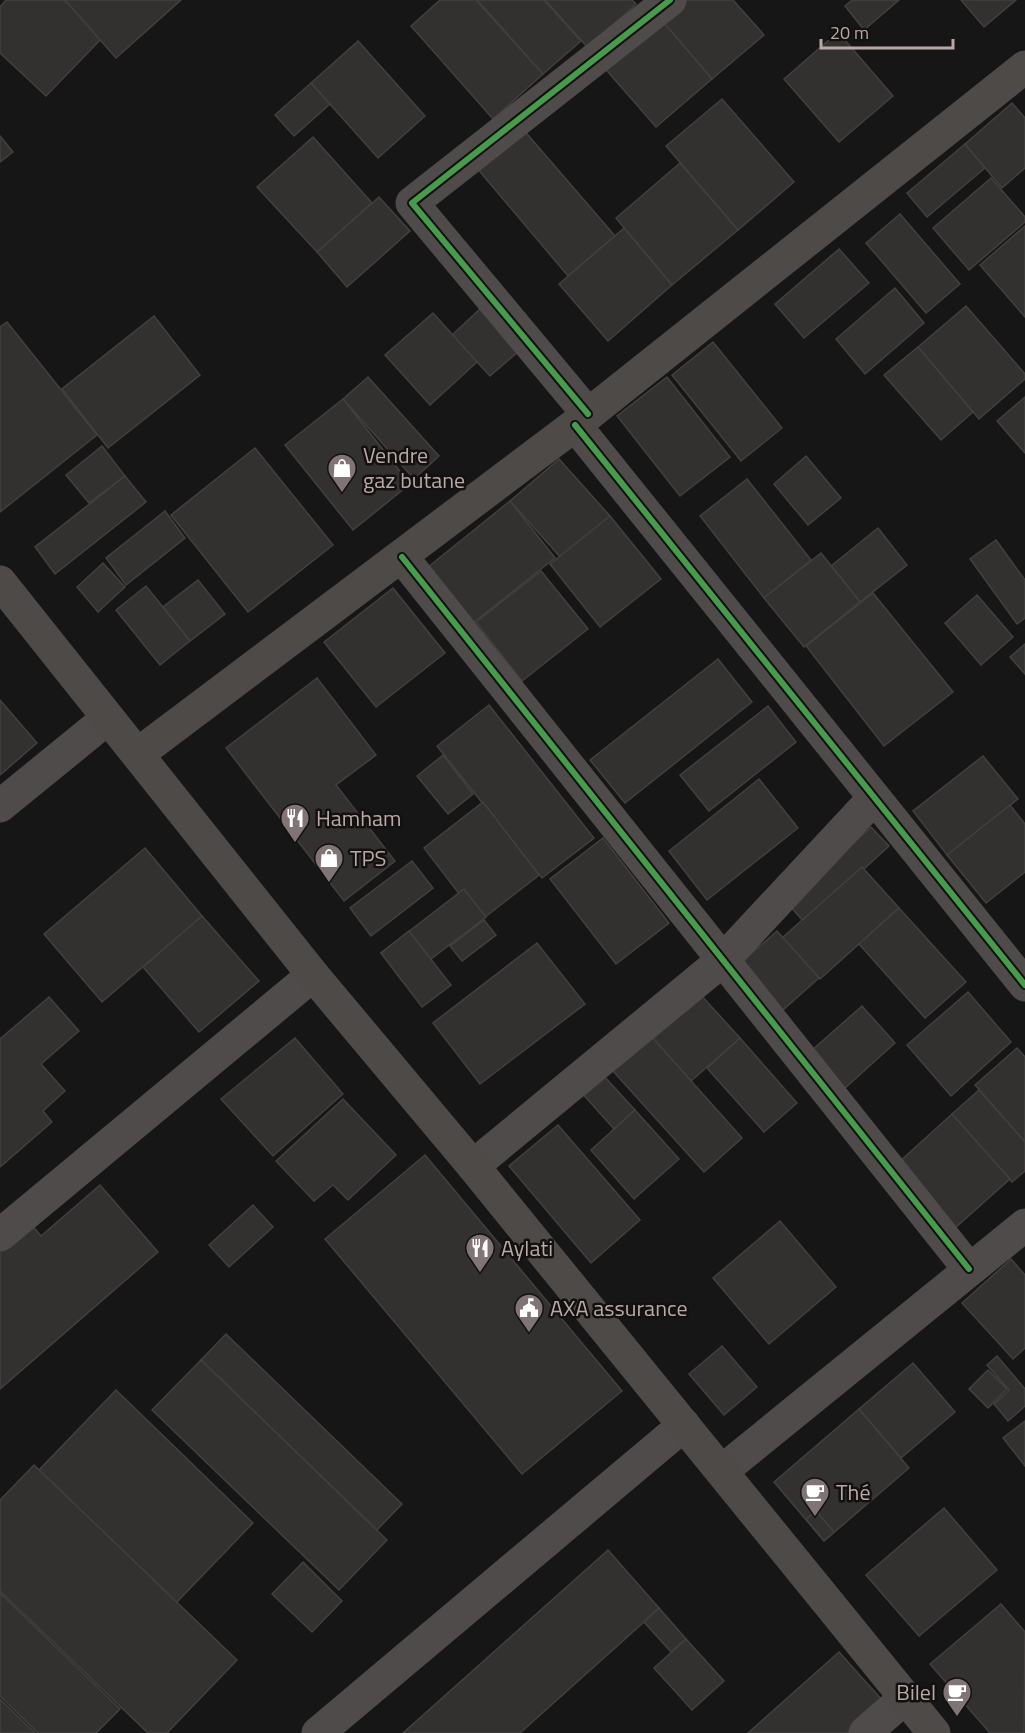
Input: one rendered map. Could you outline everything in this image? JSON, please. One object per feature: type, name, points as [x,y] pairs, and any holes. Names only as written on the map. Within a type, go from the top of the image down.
[{"type":"main road","points":[[138,754],[582,420],[1025,67]]},
{"type":"main road","points":[[0,582],[313,975],[473,1166],[934,1733]]},
{"type":"street","points":[[670,0],[412,203],[874,798],[1025,985]]},
{"type":"street","points":[[402,557],[969,1269]]},
{"type":"street","points":[[0,806],[108,718]]},
{"type":"street","points":[[473,1166],[723,960],[874,798]]},
{"type":"street","points":[[0,1235],[313,975]]},
{"type":"street","points":[[722,1471],[1025,1226]]},
{"type":"street","points":[[318,1733],[684,1425]]},
{"type":"street","points":[[865,1733],[906,1698]]},
{"type":"building","points":[[6,0],[64,0],[103,37],[46,96],[0,53],[0,7]]},
{"type":"building","points":[[65,0],[181,0],[116,58]]},
{"type":"building","points":[[440,0],[476,0],[543,74],[493,119],[411,26]]},
{"type":"building","points":[[477,0],[544,0],[581,41],[543,74]]},
{"type":"building","points":[[545,0],[632,0],[636,4],[588,48]]},
{"type":"building","points":[[686,0],[733,0],[764,35],[712,79],[662,21]]},
{"type":"building","points":[[852,0],[899,0],[864,30],[845,6]]},
{"type":"building","points":[[961,0],[1016,0],[984,27]]},
{"type":"building","points":[[659,17],[712,79],[656,127],[602,65]]},
{"type":"building","points":[[838,32],[893,96],[839,142],[784,79]]},
{"type":"building","points":[[358,41],[425,116],[378,158],[311,83]]},
{"type":"building","points":[[311,83],[330,104],[294,136],[275,115]]},
{"type":"building","points":[[722,99],[794,182],[738,230],[666,146]]},
{"type":"building","points":[[1012,103],[1025,118],[1025,168],[1002,188],[965,144]]},
{"type":"building","points":[[522,128],[615,236],[568,276],[476,167]]},
{"type":"building","points":[[0,136],[13,152],[0,162]]},
{"type":"building","points":[[313,137],[372,203],[317,252],[257,187]]},
{"type":"building","points":[[965,144],[985,168],[927,217],[907,193]]},
{"type":"building","points":[[680,163],[738,230],[672,285],[616,218]]},
{"type":"building","points":[[991,178],[1025,217],[1025,222],[969,270],[933,228]]},
{"type":"building","points":[[379,197],[410,231],[347,287],[317,252]]},
{"type":"building","points":[[900,214],[960,284],[926,313],[866,243]]},
{"type":"building","points":[[1025,226],[1025,317],[980,265]]},
{"type":"building","points":[[624,228],[672,285],[608,341],[559,284]]},
{"type":"building","points":[[839,249],[869,283],[804,338],[775,304]]},
{"type":"building","points":[[895,288],[924,323],[865,374],[836,339]]},
{"type":"building","points":[[966,306],[1025,374],[1025,379],[979,419],[918,347]]},
{"type":"building","points":[[481,308],[519,351],[490,376],[452,335]]},
{"type":"building","points":[[433,313],[477,362],[430,405],[385,355]]},
{"type":"building","points":[[154,316],[200,375],[108,448],[62,389]]},
{"type":"building","points":[[7,322],[97,435],[0,512],[0,327]]},
{"type":"building","points":[[713,342],[782,428],[741,461],[672,375]]},
{"type":"building","points":[[918,347],[973,412],[941,440],[884,375]]},
{"type":"building","points":[[368,377],[439,456],[414,479],[343,399]]},
{"type":"building","points":[[667,377],[730,457],[680,496],[617,416]]},
{"type":"building","points":[[1025,397],[1025,453],[997,421]]},
{"type":"building","points":[[343,399],[410,484],[353,530],[285,445]]},
{"type":"building","points":[[102,446],[125,476],[89,503],[66,475]]},
{"type":"building","points":[[255,448],[333,545],[248,612],[171,515]]},
{"type":"building","points":[[806,456],[841,498],[808,525],[774,484]]},
{"type":"building","points":[[559,459],[610,516],[562,559],[510,501]]},
{"type":"building","points":[[125,476],[146,502],[55,574],[35,547]]},
{"type":"building","points":[[747,479],[811,560],[764,598],[700,516]]},
{"type":"building","points":[[510,501],[555,558],[473,623],[428,567]]},
{"type":"building","points":[[165,511],[185,538],[126,585],[106,558]]},
{"type":"building","points":[[610,516],[661,579],[600,627],[550,564]]},
{"type":"building","points":[[878,528],[907,565],[860,602],[831,566]]},
{"type":"building","points":[[996,540],[1025,580],[1025,618],[1017,624],[970,559]]},
{"type":"building","points":[[821,553],[860,602],[804,647],[764,598]]},
{"type":"building","points":[[103,563],[125,587],[98,612],[77,587]]},
{"type":"building","points":[[541,571],[588,629],[522,681],[476,622]]},
{"type":"building","points":[[198,580],[225,614],[190,641],[163,607]]},
{"type":"building","points":[[146,586],[190,641],[160,665],[116,610]]},
{"type":"building","points":[[393,588],[445,653],[376,707],[324,642]]},
{"type":"building","points":[[873,593],[953,692],[884,746],[806,646]]},
{"type":"building","points":[[977,595],[1013,637],[981,665],[945,623]]},
{"type":"building","points":[[1025,644],[1025,674],[1010,657]]},
{"type":"building","points":[[718,659],[752,702],[625,803],[590,760]]},
{"type":"building","points":[[317,678],[376,755],[336,785],[395,861],[344,901],[226,748]]},
{"type":"building","points":[[0,700],[37,743],[0,775]]},
{"type":"building","points":[[489,705],[594,838],[542,878],[437,746]]},
{"type":"building","points":[[768,706],[796,742],[709,811],[680,775]]},
{"type":"building","points":[[443,755],[473,794],[448,814],[417,776]]},
{"type":"building","points":[[983,756],[1018,799],[947,855],[913,811]]},
{"type":"building","points":[[759,779],[798,828],[707,900],[669,851]]},
{"type":"building","points":[[483,802],[539,875],[480,921],[424,848]]},
{"type":"building","points":[[1010,805],[1025,824],[1025,872],[986,903],[947,855]]},
{"type":"building","points":[[871,827],[889,846],[805,923],[788,904]]},
{"type":"building","points":[[603,838],[669,923],[616,964],[550,879]]},
{"type":"building","points":[[145,848],[202,916],[102,1002],[44,934]]},
{"type":"building","points":[[412,861],[433,888],[371,936],[350,908]]},
{"type":"building","points":[[862,867],[899,908],[820,979],[782,938]]},
{"type":"building","points":[[464,889],[486,917],[402,981],[381,953]]},
{"type":"building","points":[[899,908],[966,982],[925,1018],[859,944]]},
{"type":"building","points":[[202,916],[259,981],[199,1032],[143,967]]},
{"type":"building","points":[[484,920],[496,935],[462,961],[450,946]]},
{"type":"building","points":[[409,931],[451,985],[422,1007],[381,953]]},
{"type":"building","points":[[777,931],[819,978],[783,1010],[741,963]]},
{"type":"building","points":[[537,943],[585,1004],[480,1084],[433,1023]]},
{"type":"building","points":[[968,992],[1011,1042],[951,1096],[907,1045]]},
{"type":"building","points":[[700,994],[740,1038],[691,1081],[651,1036]]},
{"type":"building","points":[[49,997],[79,1031],[41,1064],[65,1091],[43,1111],[52,1122],[0,1167],[0,1039]]},
{"type":"building","points":[[862,1006],[895,1043],[844,1089],[811,1051]]},
{"type":"building","points":[[651,1036],[742,1138],[704,1172],[613,1071]]},
{"type":"building","points":[[295,1038],[343,1094],[273,1156],[221,1099]]},
{"type":"building","points":[[740,1038],[797,1103],[764,1132],[707,1068]]},
{"type":"building","points":[[1017,1048],[1025,1057],[1025,1142],[975,1085]]},
{"type":"building","points":[[602,1074],[635,1110],[614,1129],[581,1092]]},
{"type":"building","points":[[979,1090],[1025,1142],[1025,1171],[1012,1182],[952,1114]]},
{"type":"building","points":[[343,1099],[396,1155],[348,1200],[333,1185],[314,1201],[276,1161]]},
{"type":"building","points":[[635,1110],[679,1159],[634,1199],[591,1150]]},
{"type":"building","points":[[952,1114],[1010,1179],[955,1228],[898,1163]]},
{"type":"building","points":[[558,1125],[640,1220],[591,1263],[509,1166]]},
{"type":"building","points":[[425,1155],[622,1391],[522,1474],[325,1239]]},
{"type":"building","points":[[100,1185],[158,1252],[0,1389],[0,1240],[26,1218],[41,1236]]},
{"type":"building","points":[[253,1205],[273,1227],[229,1267],[209,1245]]},
{"type":"building","points":[[780,1221],[836,1287],[769,1344],[713,1278]]},
{"type":"building","points":[[1011,1259],[1025,1275],[1025,1348],[1013,1359],[962,1303]]},
{"type":"building","points":[[226,1334],[402,1504],[377,1530],[201,1360]]},
{"type":"building","points":[[722,1346],[757,1387],[724,1415],[689,1374]]},
{"type":"building","points":[[997,1356],[1025,1389],[1025,1406],[1008,1421],[994,1404],[1009,1390],[987,1365]]},
{"type":"building","points":[[201,1360],[387,1540],[339,1590],[152,1410]]},
{"type":"building","points":[[913,1363],[955,1412],[901,1458],[859,1409]]},
{"type":"building","points":[[988,1370],[1007,1389],[988,1408],[969,1389]]},
{"type":"building","points":[[116,1390],[253,1523],[176,1603],[39,1470]]},
{"type":"building","points":[[859,1409],[909,1468],[824,1541],[774,1482]]},
{"type":"building","points":[[1025,1421],[1025,1466],[1003,1438]]},
{"type":"building","points":[[34,1465],[237,1660],[167,1733],[148,1733],[0,1591],[0,1500]]},
{"type":"building","points":[[944,1508],[997,1570],[919,1636],[866,1575]]},
{"type":"building","points":[[816,1511],[834,1532],[824,1541],[806,1519]]},
{"type":"building","points":[[608,1550],[659,1608],[520,1733],[403,1733]]},
{"type":"building","points":[[303,1562],[342,1601],[312,1632],[272,1594]]},
{"type":"building","points":[[0,1593],[120,1709],[96,1733],[38,1733],[0,1696]]},
{"type":"building","points":[[1001,1604],[1025,1632],[1024,1733],[990,1733],[930,1664]]},
{"type":"building","points":[[659,1608],[686,1639],[671,1652],[644,1622]]},
{"type":"building","points":[[686,1639],[724,1681],[692,1710],[654,1668]]},
{"type":"building","points":[[839,1652],[883,1701],[847,1733],[748,1733]]},
{"type":"building","points":[[0,1699],[35,1733],[0,1733]]},
{"type":"cycle path","points":[[588,414],[412,203],[670,0]]},
{"type":"cycle path","points":[[575,425],[1025,985]]},
{"type":"cycle path","points":[[402,557],[969,1269]]},
{"type":"place","name":"Vendre gaz butane","points":[[342,494]]},
{"type":"place","name":"Hamham","points":[[295,844]]},
{"type":"place","name":"TPS","points":[[329,884]]},
{"type":"place","name":"Aylati","points":[[480,1274]]},
{"type":"place","name":"AXA assurance","points":[[529,1334]]},
{"type":"place","name":"Thé","points":[[815,1518]]},
{"type":"place","name":"Bilel","points":[[957,1718]]}]
